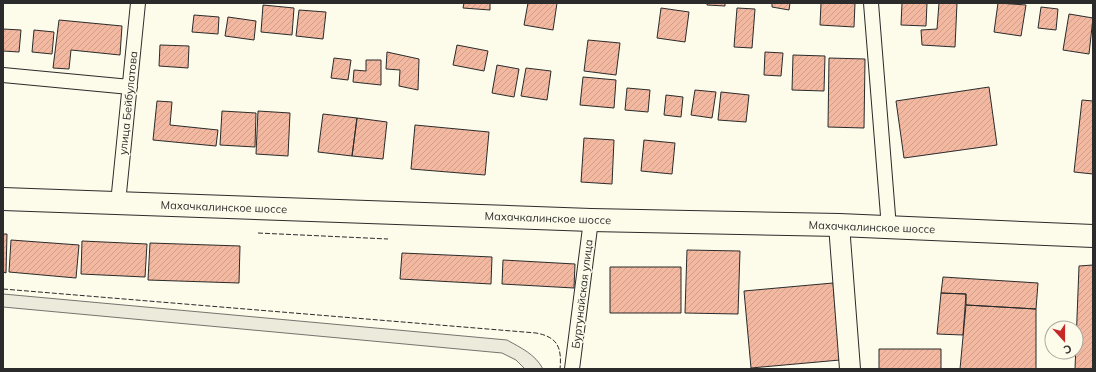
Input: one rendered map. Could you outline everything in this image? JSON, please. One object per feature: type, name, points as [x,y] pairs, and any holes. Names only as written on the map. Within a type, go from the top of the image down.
[{"type":"highway","name":"Махачкалинское шоссе","points":[[3,199],[591,220],[838,225],[1093,236]]},
{"type":"street","name":"улица Бейбулатова","points":[[118,203],[138,3]]},
{"type":"street","points":[[871,3],[889,228]]},
{"type":"street","points":[[3,75],[130,87]]},
{"type":"street","name":"Буртунайская улица","points":[[572,369],[591,220]]},
{"type":"street","points":[[838,225],[850,369]]},
{"type":"shaded area","points":[[3,294],[507,340],[532,355],[543,369],[525,369],[516,360],[502,353],[3,307]]},
{"type":"building","points":[[464,3],[490,3],[490,10],[463,8]]},
{"type":"building","points":[[528,3],[557,3],[553,30],[524,25]]},
{"type":"building","points":[[707,3],[725,3],[725,6],[707,5]]},
{"type":"building","points":[[772,3],[790,3],[789,10],[772,7]]},
{"type":"building","points":[[821,3],[855,3],[854,27],[820,25]]},
{"type":"building","points":[[902,3],[927,3],[926,26],[901,25]]},
{"type":"building","points":[[939,3],[957,3],[955,47],[922,45],[921,30],[937,29]]},
{"type":"building","points":[[998,3],[1026,5],[1021,36],[994,32]]},
{"type":"building","points":[[263,5],[294,8],[292,35],[261,32]]},
{"type":"building","points":[[1041,7],[1058,9],[1056,30],[1038,28]]},
{"type":"building","points":[[661,8],[689,12],[685,42],[657,38]]},
{"type":"building","points":[[737,8],[755,9],[752,48],[734,47]]},
{"type":"building","points":[[299,10],[326,12],[323,39],[296,36]]},
{"type":"building","points":[[1069,14],[1093,18],[1089,54],[1063,50]]},
{"type":"building","points":[[194,15],[219,17],[218,34],[192,32]]},
{"type":"building","points":[[228,17],[256,21],[254,40],[225,36]]},
{"type":"building","points":[[59,20],[122,26],[120,55],[71,50],[69,69],[53,68]]},
{"type":"building","points":[[3,29],[21,30],[19,52],[3,51]]},
{"type":"building","points":[[34,30],[54,32],[52,54],[32,52]]},
{"type":"building","points":[[588,40],[620,43],[616,75],[584,71]]},
{"type":"building","points":[[160,45],[189,46],[188,68],[159,66]]},
{"type":"building","points":[[457,45],[488,51],[484,71],[453,65]]},
{"type":"building","points":[[387,52],[419,59],[418,90],[399,86],[400,70],[386,69]]},
{"type":"building","points":[[765,52],[783,53],[781,76],[764,75]]},
{"type":"building","points":[[793,55],[825,56],[824,91],[792,90]]},
{"type":"building","points":[[334,58],[351,60],[348,80],[331,78]]},
{"type":"building","points":[[829,58],[865,59],[864,128],[828,127]]},
{"type":"building","points":[[366,60],[381,60],[381,85],[353,82],[354,70],[366,71]]},
{"type":"building","points":[[497,65],[519,69],[514,97],[492,93]]},
{"type":"building","points":[[526,68],[551,71],[547,100],[521,96]]},
{"type":"building","points":[[583,77],[616,80],[614,108],[580,105]]},
{"type":"building","points":[[989,87],[997,145],[904,158],[896,101]]},
{"type":"building","points":[[627,88],[650,90],[648,112],[625,110]]},
{"type":"building","points":[[695,90],[716,92],[712,118],[691,115]]},
{"type":"building","points":[[721,92],[749,95],[746,122],[718,120]]},
{"type":"building","points":[[666,95],[683,97],[681,117],[664,115]]},
{"type":"building","points":[[1082,100],[1093,101],[1093,174],[1074,172]]},
{"type":"building","points":[[157,101],[172,102],[170,125],[218,130],[216,146],[153,140]]},
{"type":"building","points":[[222,111],[256,113],[255,147],[220,145]]},
{"type":"building","points":[[258,111],[290,113],[288,156],[256,154]]},
{"type":"building","points":[[323,114],[357,118],[352,156],[318,152]]},
{"type":"building","points":[[357,118],[387,122],[383,159],[352,156]]},
{"type":"building","points":[[415,125],[489,132],[485,175],[411,169]]},
{"type":"building","points":[[584,138],[614,140],[612,184],[581,182]]},
{"type":"building","points":[[644,140],[675,143],[672,174],[641,171]]},
{"type":"building","points":[[3,234],[7,234],[6,273],[3,272]]},
{"type":"building","points":[[11,240],[79,245],[76,278],[9,272]]},
{"type":"building","points":[[82,241],[147,244],[145,277],[81,274]]},
{"type":"building","points":[[150,243],[240,246],[239,283],[148,280]]},
{"type":"building","points":[[687,250],[740,251],[738,314],[685,313]]},
{"type":"building","points":[[402,253],[492,257],[491,284],[400,279]]},
{"type":"building","points":[[503,260],[575,264],[574,288],[502,284]]},
{"type":"building","points":[[1093,265],[1093,369],[1075,369],[1075,360],[1084,360],[1084,320],[1077,320],[1079,266]]},
{"type":"building","points":[[610,267],[681,267],[681,313],[610,313]]},
{"type":"building","points":[[943,277],[1038,283],[1036,309],[966,305],[966,294],[941,293]]},
{"type":"building","points":[[833,283],[840,360],[751,368],[744,291]]},
{"type":"building","points":[[941,293],[966,294],[963,335],[937,334]]},
{"type":"building","points":[[966,305],[1036,309],[1036,369],[960,369]]},
{"type":"building","points":[[879,349],[941,349],[941,369],[879,369]]},
{"type":"fence","points":[[258,233],[388,239]]},
{"type":"fence","points":[[3,289],[536,333],[549,337],[557,345],[560,355],[560,369]]}]
